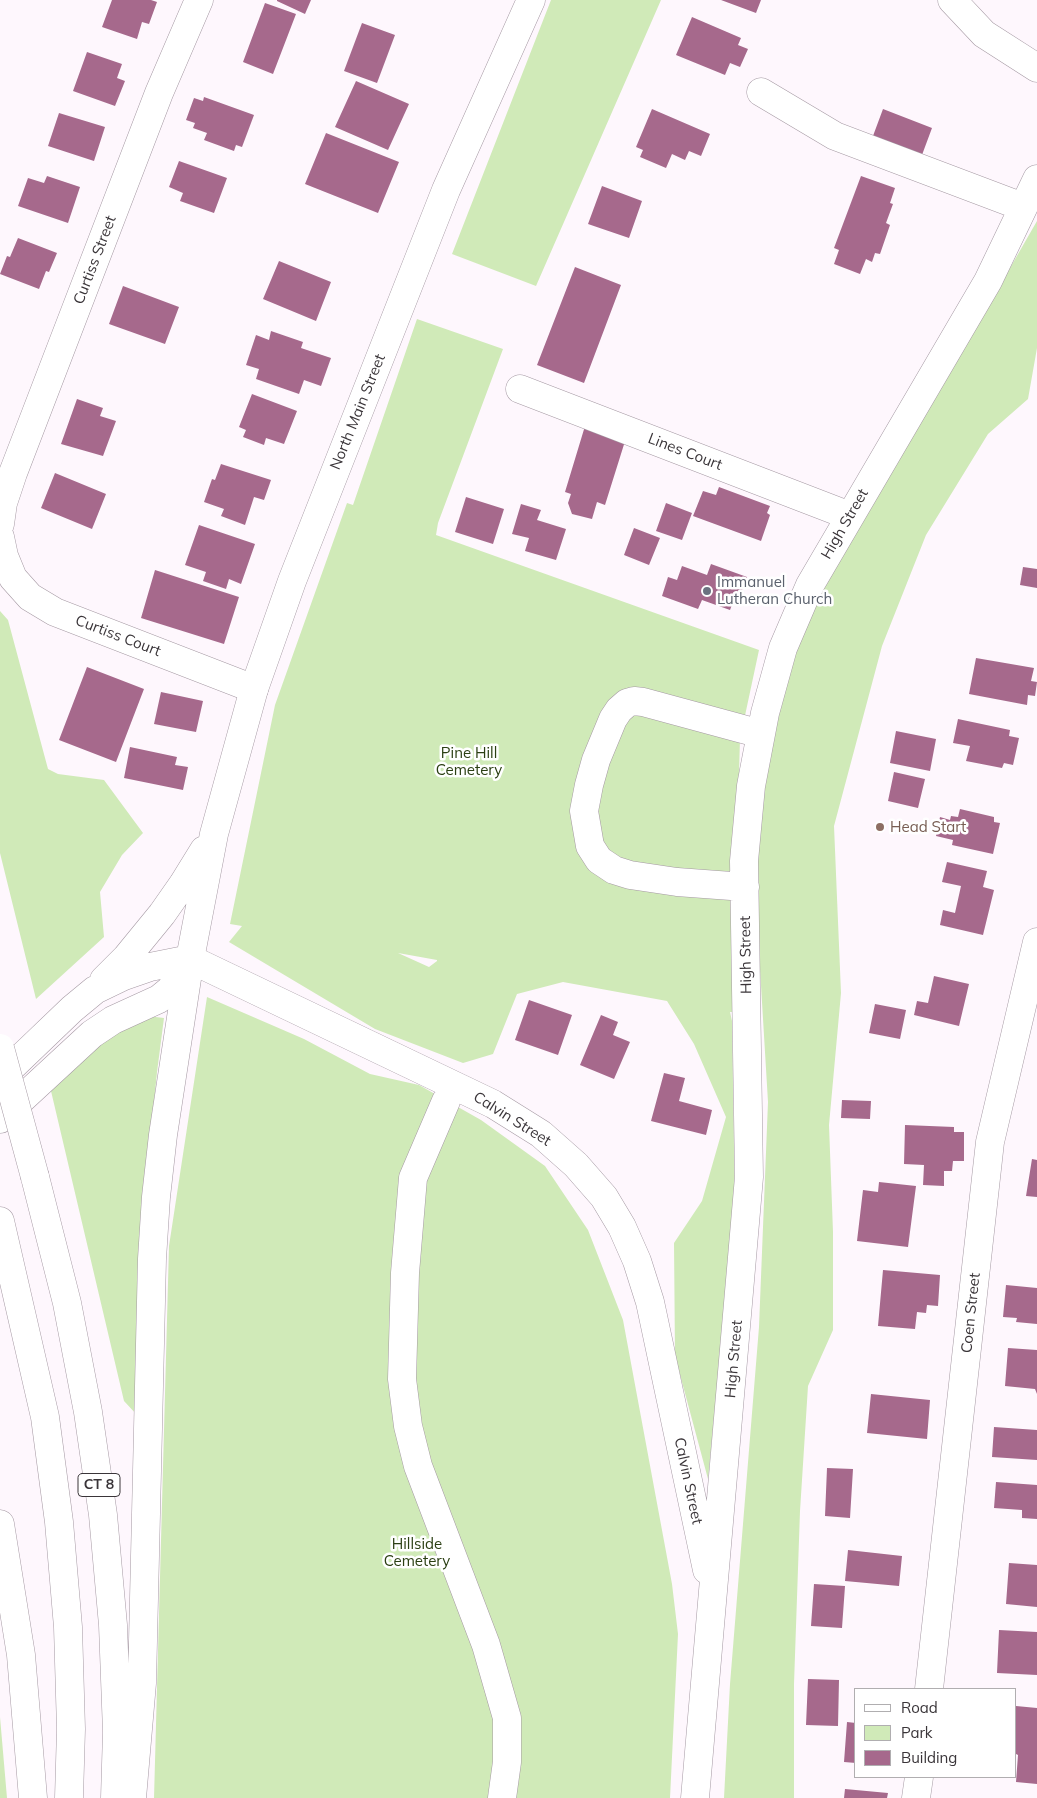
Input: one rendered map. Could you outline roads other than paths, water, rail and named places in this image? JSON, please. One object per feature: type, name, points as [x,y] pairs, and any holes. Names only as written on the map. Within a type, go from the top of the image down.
[{"type":"main road","name":"Curtiss Street","points":[[0,524],[3,503],[17,464],[159,93],[199,0]]},
{"type":"main road","name":"North Main Street","points":[[132,1798],[142,1683],[152,1260],[156,1196],[163,1136],[190,959],[214,834],[254,689],[292,581],[446,190],[531,0]]},
{"type":"main road","points":[[952,0],[984,34],[1037,68]]},
{"type":"main road","points":[[761,92],[835,136],[1023,207]]},
{"type":"main road","name":"High Street","points":[[695,1798],[714,1599],[749,1177],[744,861],[751,786],[765,713],[782,648],[810,585],[988,281],[1037,179]]},
{"type":"main road","name":"Lines Court","points":[[520,388],[850,516]]},
{"type":"main road","name":"Curtiss Court","points":[[2,547],[13,578],[30,596],[55,612],[254,689]]},
{"type":"main road","points":[[745,886],[677,882],[630,875],[614,870],[599,860],[590,846],[584,811],[599,753],[613,719],[626,703],[643,702],[761,734]]},
{"type":"main road","name":"North Main Street","points":[[95,990],[126,958],[162,914],[214,834]]},
{"type":"main road","name":"Coen Street","points":[[929,1688],[990,1142],[1037,942]]},
{"type":"main road","points":[[0,1078],[72,1009],[95,990],[124,976],[150,967],[190,959]]},
{"type":"main road","points":[[0,1119],[92,1034],[113,1020],[159,999],[170,990],[180,978],[190,959]]},
{"type":"main road","name":"Calvin Street","points":[[190,959],[493,1104],[541,1134],[576,1165],[604,1196],[622,1227],[637,1261],[650,1302],[714,1599]]},
{"type":"main road","name":"CT 8","points":[[0,1048],[69,1312],[88,1412],[103,1515],[113,1625],[117,1732],[115,1798]]},
{"type":"main road","points":[[446,1101],[413,1178],[405,1273],[402,1379],[408,1426],[418,1466],[486,1645],[507,1718],[507,1762],[502,1798]]},
{"type":"main road","name":"CT 8","points":[[0,1221],[45,1417],[59,1522],[68,1627],[71,1729],[69,1798]]},
{"type":"main road","points":[[0,1524],[21,1655],[33,1798]]},
{"type":"main road","points":[[916,1798],[919,1778]]},
{"type":"place","name":"Immanuel Lutheran Church","points":[[707,591]]},
{"type":"place","name":"Head Start","points":[[880,827]]},
{"type":"park label","name":"Pine Hill Cemetery","points":[[469,762]]},
{"type":"park label","name":"Hillside Cemetery","points":[[417,1552]]}]
